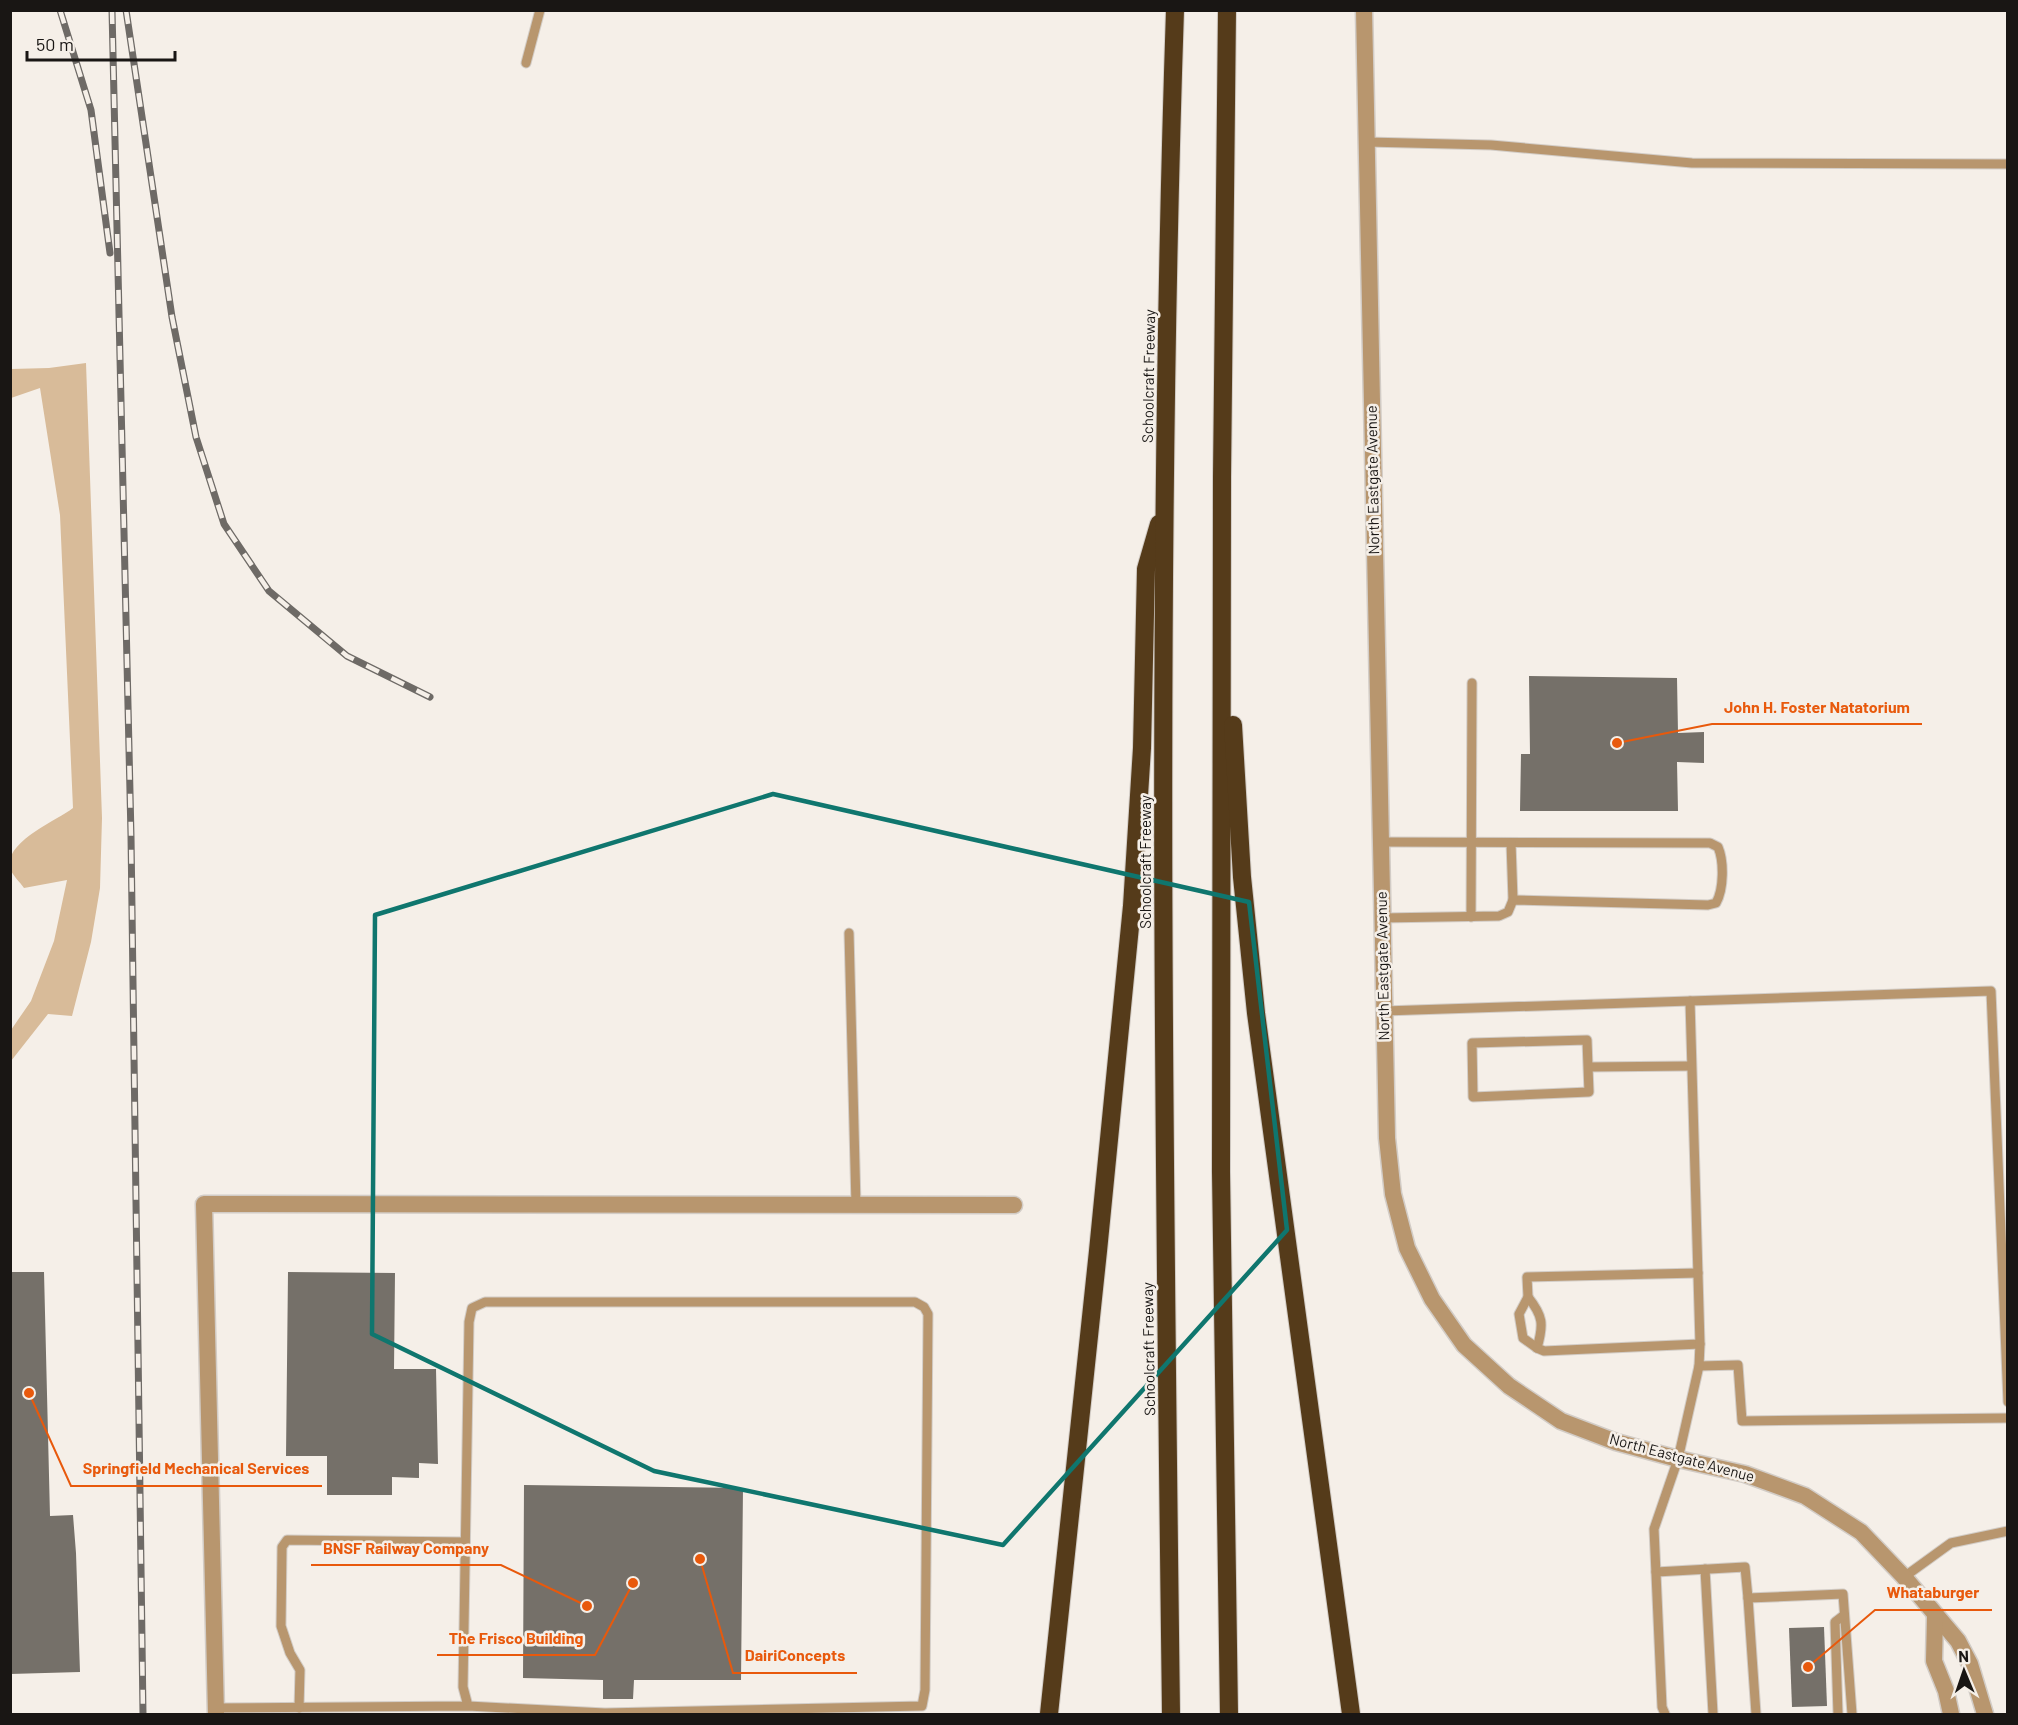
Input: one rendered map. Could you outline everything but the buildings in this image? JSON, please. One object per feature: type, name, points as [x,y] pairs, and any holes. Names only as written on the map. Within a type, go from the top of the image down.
[{"type":"highway","name":"Schoolcraft Freeway","points":[[1171,1714],[1165,1168],[1166,502],[1170,180],[1175,10]]},
{"type":"highway","points":[[1227,10],[1222,477],[1221,1172],[1229,1714]]},
{"type":"highway","points":[[1222,477],[1237,808],[1248,945],[1351,1714]]},
{"type":"highway","points":[[1049,1714],[1128,951],[1142,748],[1146,569],[1166,502]]},
{"type":"street","name":"North Eastgate Avenue","points":[[1364,10],[1387,1138],[1393,1194],[1407,1248],[1432,1299],[1464,1345],[1509,1386],[1561,1421],[1616,1442],[1745,1474],[1805,1496],[1861,1532],[1904,1577],[1958,1641],[1970,1664],[1985,1714]]},
{"type":"street","points":[[216,1711],[204,1204],[1014,1205]]},
{"type":"street","points":[[1935,1616],[1935,1694],[1939,1714]]},
{"type":"street","points":[[1934,1661],[1946,1691],[1951,1714]]},
{"type":"lane","points":[[526,63],[540,10]]},
{"type":"lane","points":[[1366,142],[1491,145],[1692,163],[2007,164]]},
{"type":"lane","points":[[1471,917],[1472,683]]},
{"type":"lane","points":[[1381,842],[1710,843],[1718,847],[1721,854],[1721,895],[1716,903],[1708,905],[1513,900]]},
{"type":"lane","points":[[1382,918],[1499,916],[1508,912],[1513,900],[1511,843]]},
{"type":"lane","points":[[849,933],[856,1205]]},
{"type":"lane","points":[[1384,1011],[1991,991],[2007,1402]]},
{"type":"lane","points":[[1665,1714],[1662,1707],[1654,1530],[1678,1459],[1699,1366],[1700,1344],[1690,1001]]},
{"type":"lane","points":[[1587,1040],[1588,1067],[1589,1092],[1473,1096],[1472,1042],[1587,1040]]},
{"type":"lane","points":[[1588,1067],[1691,1066]]},
{"type":"lane","points":[[1698,1273],[1527,1277],[1528,1297],[1519,1314],[1523,1338],[1537,1348],[1548,1352],[1700,1344]]},
{"type":"lane","points":[[1528,1297],[1540,1312],[1542,1333],[1537,1348]]},
{"type":"lane","points":[[216,1711],[468,1706],[605,1714],[922,1706],[925,1690],[928,1325],[928,1314],[924,1307],[915,1302],[485,1302],[472,1308],[469,1322],[463,1686],[468,1706]]},
{"type":"lane","points":[[1699,1366],[1738,1365],[1742,1421],[2007,1418]]},
{"type":"lane","points":[[1904,1577],[1951,1542],[2007,1531]]},
{"type":"lane","points":[[299,1708],[300,1670],[290,1653],[281,1626],[282,1547],[287,1540],[465,1542]]},
{"type":"lane","points":[[1656,1572],[1745,1567],[1756,1714]]},
{"type":"lane","points":[[1705,1569],[1713,1714]]},
{"type":"lane","points":[[1748,1598],[1843,1594],[1852,1714]]},
{"type":"lane","points":[[1838,1714],[1835,1622],[1844,1614]]},
{"type":"highlighted area","points":[[773,794],[1249,902],[1287,1230],[1003,1545],[654,1471],[372,1334],[375,915]]},
{"type":"shaded area","points":[[86,363],[102,818],[100,888],[91,942],[72,1016],[48,1014],[11,1061],[11,1030],[31,1001],[54,941],[67,880],[24,888],[11,871],[10,858],[15,849],[33,833],[73,808],[60,515],[40,388],[11,398],[11,369],[49,368]]},
{"type":"railway","points":[[60,10],[91,110],[110,253]]},
{"type":"railway","points":[[112,10],[131,836],[143,1714]]},
{"type":"railway","points":[[126,10],[172,317],[196,437],[224,524],[269,591],[347,656],[430,697]]},
{"type":"place","name":"John H. Foster Natatorium","points":[[1617,743]]},
{"type":"place","name":"Springfield Mechanical Services","points":[[29,1393]]},
{"type":"place","name":"DairiConcepts","points":[[700,1559]]},
{"type":"place","name":"The Frisco Building","points":[[633,1583]]},
{"type":"place","name":"BNSF Railway Company","points":[[587,1606]]},
{"type":"place","name":"Whataburger","points":[[1808,1667]]}]
